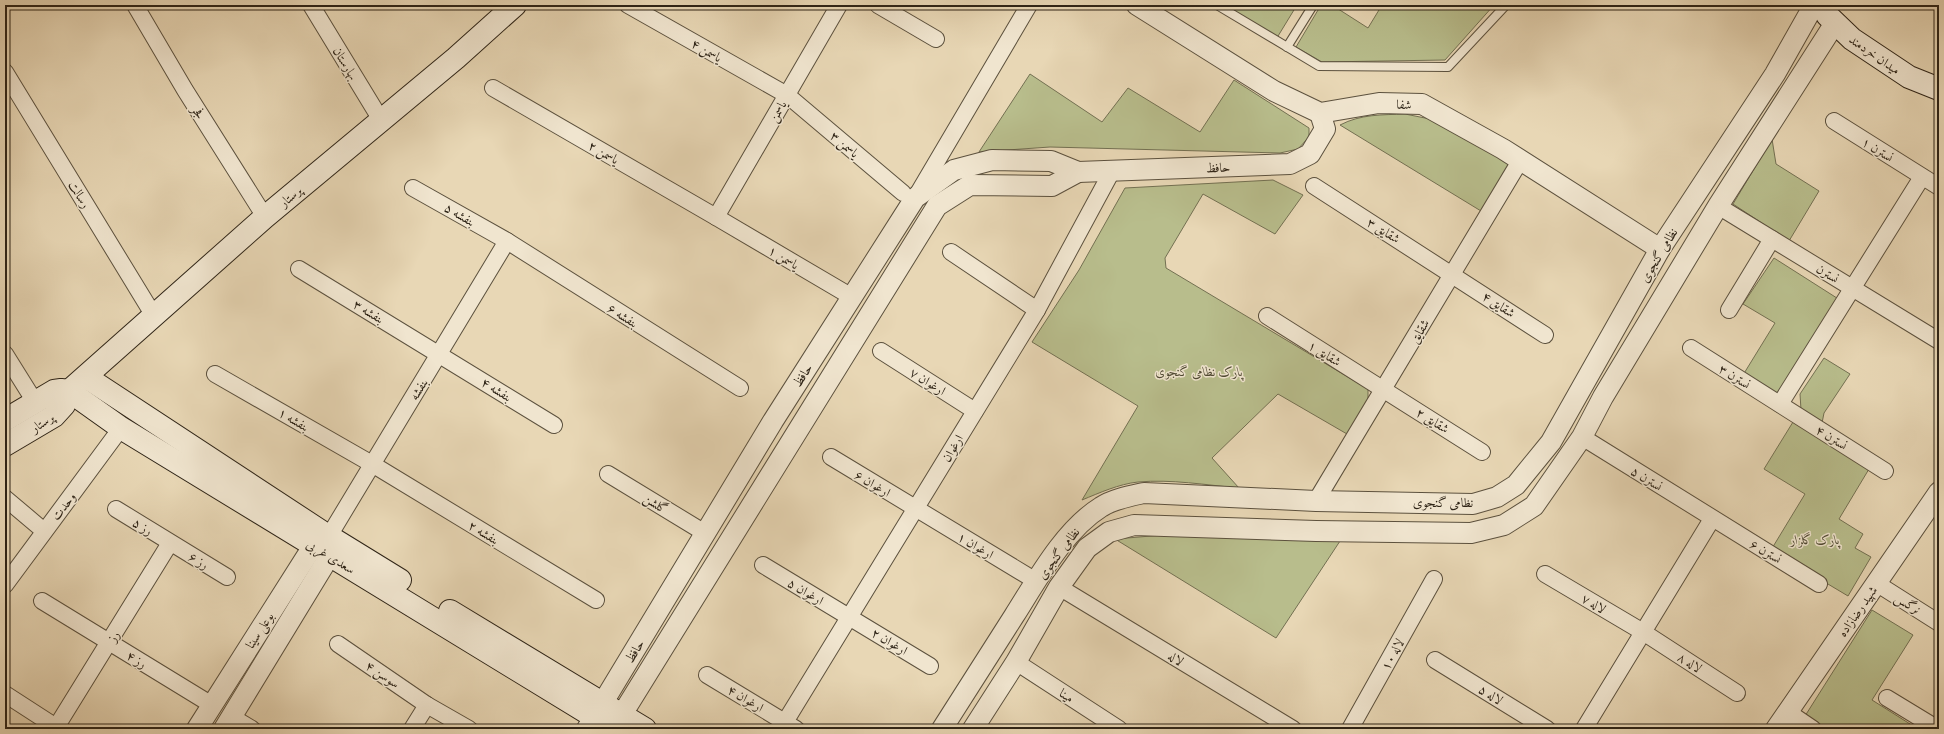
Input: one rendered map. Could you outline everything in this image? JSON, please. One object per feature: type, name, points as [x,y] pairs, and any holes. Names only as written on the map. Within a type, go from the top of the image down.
[{"type":"main road","name":"میدان خردمند","points":[[1822,5],[1827,15],[1852,39],[1909,77],[1939,89]]},
{"type":"main road","name":"پرستار","points":[[5,445],[54,416],[64,405],[69,391],[265,217],[456,58],[507,8]]},
{"type":"main road","name":"سعدی غربی","points":[[86,377],[326,542],[595,717],[616,726],[645,729]]},
{"type":"main road","name":"پرستار","points":[[5,420],[54,392],[61,390],[69,391]]},
{"type":"main road","name":"سعدی غربی","points":[[69,391],[122,428],[326,542]]},
{"type":"street","name":"فجر","points":[[135,5],[185,90],[265,217]]},
{"type":"street","name":"بهارستان","points":[[311,5],[381,120]]},
{"type":"street","name":"یاسمن ۴","points":[[628,5],[786,95]]},
{"type":"street","name":"یاسمن","points":[[716,217],[839,5]]},
{"type":"street","points":[[878,5],[936,39]]},
{"type":"street","points":[[909,195],[1029,5]]},
{"type":"street","points":[[1137,5],[1274,91],[1320,113]]},
{"type":"street","name":"نظامی گنجوی","points":[[942,729],[1036,581],[1063,543],[1081,523],[1101,507],[1124,498],[1144,493],[1170,493],[1316,501],[1473,504],[1497,497],[1516,485],[1551,442],[1660,249],[1775,74],[1814,5]]},
{"type":"street","name":"نظامی گنجوی","points":[[973,729],[1016,662],[1059,586],[1087,548],[1109,532],[1134,524],[1316,531],[1471,533],[1504,525],[1534,506],[1582,437],[1628,356],[1718,206],[1835,23]]},
{"type":"street","name":"رسالت","points":[[5,72],[154,316]]},
{"type":"street","name":"یاسمن ۲","points":[[493,88],[716,217]]},
{"type":"street","name":"یاسمن ۳","points":[[786,95],[909,195]]},
{"type":"street","name":"شفا","points":[[1320,113],[1379,103],[1422,104],[1520,160],[1660,249]]},
{"type":"street","name":"حافظ","points":[[595,717],[773,420],[852,297],[909,195],[954,170],[992,160],[1051,161],[1078,172],[1290,164],[1310,154],[1325,129],[1320,113]]},
{"type":"street","name":"نسترن ۱","points":[[1834,121],[1939,187]]},
{"type":"street","points":[[1741,126],[1761,139]]},
{"type":"street","name":"شقایق","points":[[1316,501],[1520,160]]},
{"type":"street","name":"ارغوان","points":[[791,725],[849,617],[1037,310],[1112,171]]},
{"type":"street","name":"حافظ","points":[[616,726],[938,206],[970,185],[1052,186],[1078,172]]},
{"type":"street","points":[[1780,404],[1922,176]]},
{"type":"street","name":"شقایق ۳","points":[[1314,186],[1453,274]]},
{"type":"street","name":"بنفشه ۵","points":[[413,188],[507,241]]},
{"type":"street","name":"نسترن","points":[[1718,206],[1939,341]]},
{"type":"street","name":"یاسمن ۱","points":[[716,217],[852,297]]},
{"type":"street","points":[[1729,310],[1772,239]]},
{"type":"street","name":"بنفشه","points":[[326,542],[507,241]]},
{"type":"street","name":"بنفشه ۶","points":[[507,241],[740,388]]},
{"type":"street","points":[[951,252],[1037,310]]},
{"type":"street","name":"بنفشه ۳","points":[[299,269],[439,353]]},
{"type":"street","name":"شقایق ۴","points":[[1453,274],[1545,335]]},
{"type":"street","points":[[852,297],[875,307]]},
{"type":"street","name":"شقایق ۱","points":[[1267,316],[1383,389]]},
{"type":"street","points":[[1607,344],[1628,356]]},
{"type":"street","name":"نسترن ۳","points":[[1690,348],[1780,404]]},
{"type":"street","name":"ارغوان ۷","points":[[881,351],[975,411]]},
{"type":"street","name":"بنفشه ۴","points":[[439,353],[554,425]]},
{"type":"street","points":[[5,354],[35,402]]},
{"type":"street","name":"بنفشه ۱","points":[[215,374],[372,464]]},
{"type":"street","name":"شقایق ۲","points":[[1383,389],[1482,452]]},
{"type":"street","name":"نسترن ۴","points":[[1780,404],[1885,471]]},
{"type":"street","name":"وحدت","points":[[5,585],[44,530],[122,428]]},
{"type":"street","name":"نسترن ۵","points":[[1582,437],[1712,519]]},
{"type":"street","name":"ارغوان ۶","points":[[831,457],[915,508]]},
{"type":"street","name":"بنفشه ۲","points":[[372,464],[596,600]]},
{"type":"street","name":"گلشن","points":[[608,474],[705,533]]},
{"type":"street","name":"شهید رضازاده","points":[[1776,729],[1939,492]]},
{"type":"street","points":[[5,498],[44,530]]},
{"type":"street","points":[[1316,501],[1316,531]]},
{"type":"street","name":"ارغوان ۱","points":[[915,508],[1036,581]]},
{"type":"street","name":"رز ۵","points":[[116,509],[170,543]]},
{"type":"street","points":[[1584,729],[1712,519]]},
{"type":"street","name":"نسترن ۶","points":[[1712,519],[1819,584]]},
{"type":"street","name":"بوعلی سینا","points":[[197,729],[212,705],[326,542]]},
{"type":"street","name":"بوعلی سینا","points":[[228,723],[326,542]]},
{"type":"street","name":"رز ۶","points":[[170,543],[227,577]]},
{"type":"street","name":"رز","points":[[56,728],[170,543]]},
{"type":"street","name":"ارغوان ۵","points":[[763,565],[849,617]]},
{"type":"street","name":"لاله ۷","points":[[1545,574],[1643,632]]},
{"type":"street","name":"لاله ۱۰","points":[[1350,729],[1434,579]]},
{"type":"street","name":"نرگس","points":[[1876,583],[1939,623]]},
{"type":"street","name":"لاله","points":[[1059,586],[1293,729]]},
{"type":"street","name":"رز ۴","points":[[42,601],[212,705]]},
{"type":"street","name":"ارغوان ۲","points":[[849,617],[930,666]]},
{"type":"street","name":"لاله ۸","points":[[1643,632],[1737,692]]},
{"type":"street","name":"سوسن ۴","points":[[338,644],[428,705],[469,729]]},
{"type":"street","name":"لاله ۵","points":[[1435,660],[1547,729]]},
{"type":"street","name":"مینا","points":[[1016,662],[1119,729]]},
{"type":"street","name":"ارغوان ۴","points":[[707,675],[791,725]]},
{"type":"street","points":[[5,694],[56,728]]},
{"type":"street","points":[[1888,698],[1938,729]]},
{"type":"street","points":[[212,705],[228,723],[252,729]]},
{"type":"street","points":[[412,729],[428,705]]},
{"type":"street","points":[[1788,712],[1813,729]]},
{"type":"lane","points":[[1218,5],[1319,66],[1448,67],[1506,5]]},
{"type":"lane","points":[[1287,47],[1312,7]]},
{"type":"green space","points":[[1234,5],[1297,5],[1275,41],[1229,12]]},
{"type":"green space","points":[[1321,5],[1332,5],[1368,28],[1382,5],[1494,5],[1445,60],[1322,62],[1296,47]]},
{"type":"green space","points":[[1030,74],[1102,122],[1128,88],[1200,132],[1234,80],[1309,128],[1309,137],[1298,149],[1280,153],[1050,147],[979,152]]},
{"type":"green space","points":[[1405,114],[1430,119],[1511,164],[1481,211],[1340,125],[1348,121],[1364,117]]},
{"type":"green space","points":[[1772,139],[1776,164],[1819,191],[1789,241],[1733,204]]},
{"type":"green space","name":"پارک نظامی گنجوی","points":[[1273,180],[1303,195],[1275,234],[1203,194],[1165,258],[1166,268],[1368,389],[1368,401],[1347,434],[1278,394],[1212,458],[1239,488],[1150,481],[1131,483],[1116,487],[1082,500],[1138,406],[1032,342],[1079,270],[1125,188]]},
{"type":"green space","points":[[1774,258],[1840,300],[1779,397],[1743,375],[1775,323],[1743,304]]},
{"type":"green space","points":[[1824,358],[1850,374],[1824,413],[1822,423],[1801,410],[1800,394]]},
{"type":"green space","name":"پارک گلزار","points":[[1793,422],[1869,469],[1839,519],[1863,534],[1855,548],[1871,557],[1848,596],[1771,550],[1805,494],[1764,469]]},
{"type":"green space","points":[[1163,535],[1342,538],[1276,638],[1115,539]]},
{"type":"green space","points":[[1872,610],[1913,635],[1872,700],[1918,729],[1825,729],[1805,716]]}]
